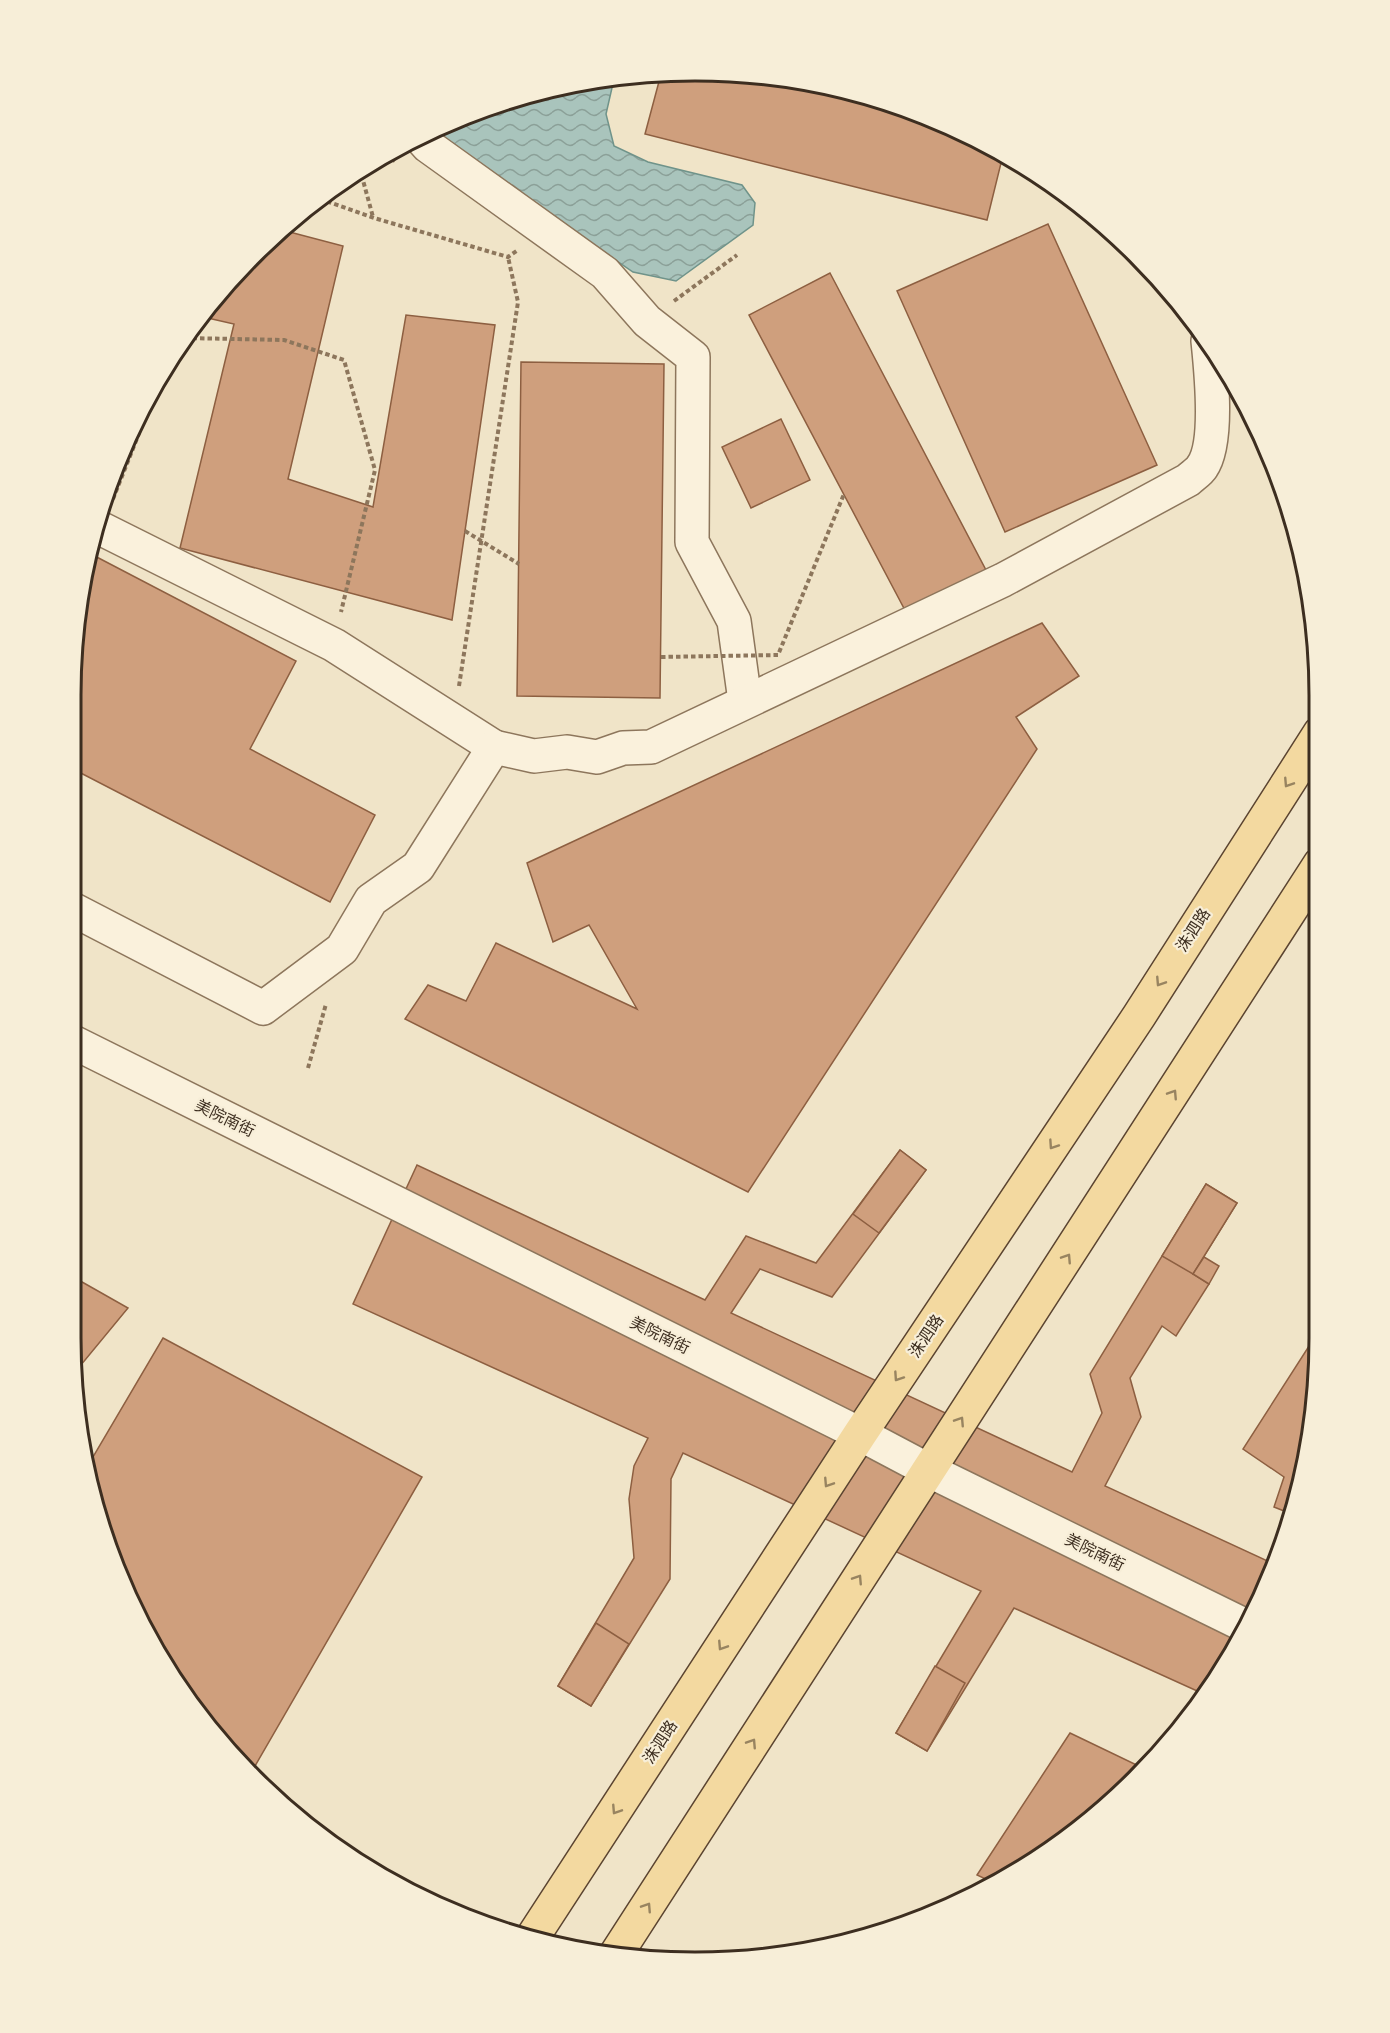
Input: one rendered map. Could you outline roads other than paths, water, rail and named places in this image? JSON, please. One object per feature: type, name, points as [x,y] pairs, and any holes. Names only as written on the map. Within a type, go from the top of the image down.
[{"type":"main road","name":"洙泗路","points":[[536,1931],[860,1434],[1138,1016],[1309,750]]},
{"type":"main road","points":[[620,1948],[1309,881]]},
{"type":"street","points":[[425,143],[606,273],[647,321],[693,357],[692,542],[734,621],[745,701]]},
{"type":"street","points":[[104,529],[333,645],[494,747],[534,756],[567,752],[597,757],[623,748],[651,747],[1003,580],[1188,480],[1202,467],[1208,452],[1213,394],[1211,361]]},
{"type":"street","points":[[81,914],[263,1008],[342,949],[371,900],[418,867],[494,747]]},
{"type":"street","name":"美院南街","points":[[81,1046],[928,1470],[1239,1623]]},
{"type":"water","points":[[612,86],[606,114],[614,146],[648,162],[742,185],[755,203],[753,225],[676,281],[633,272],[448,145],[443,135],[498,114],[536,102]]}]
